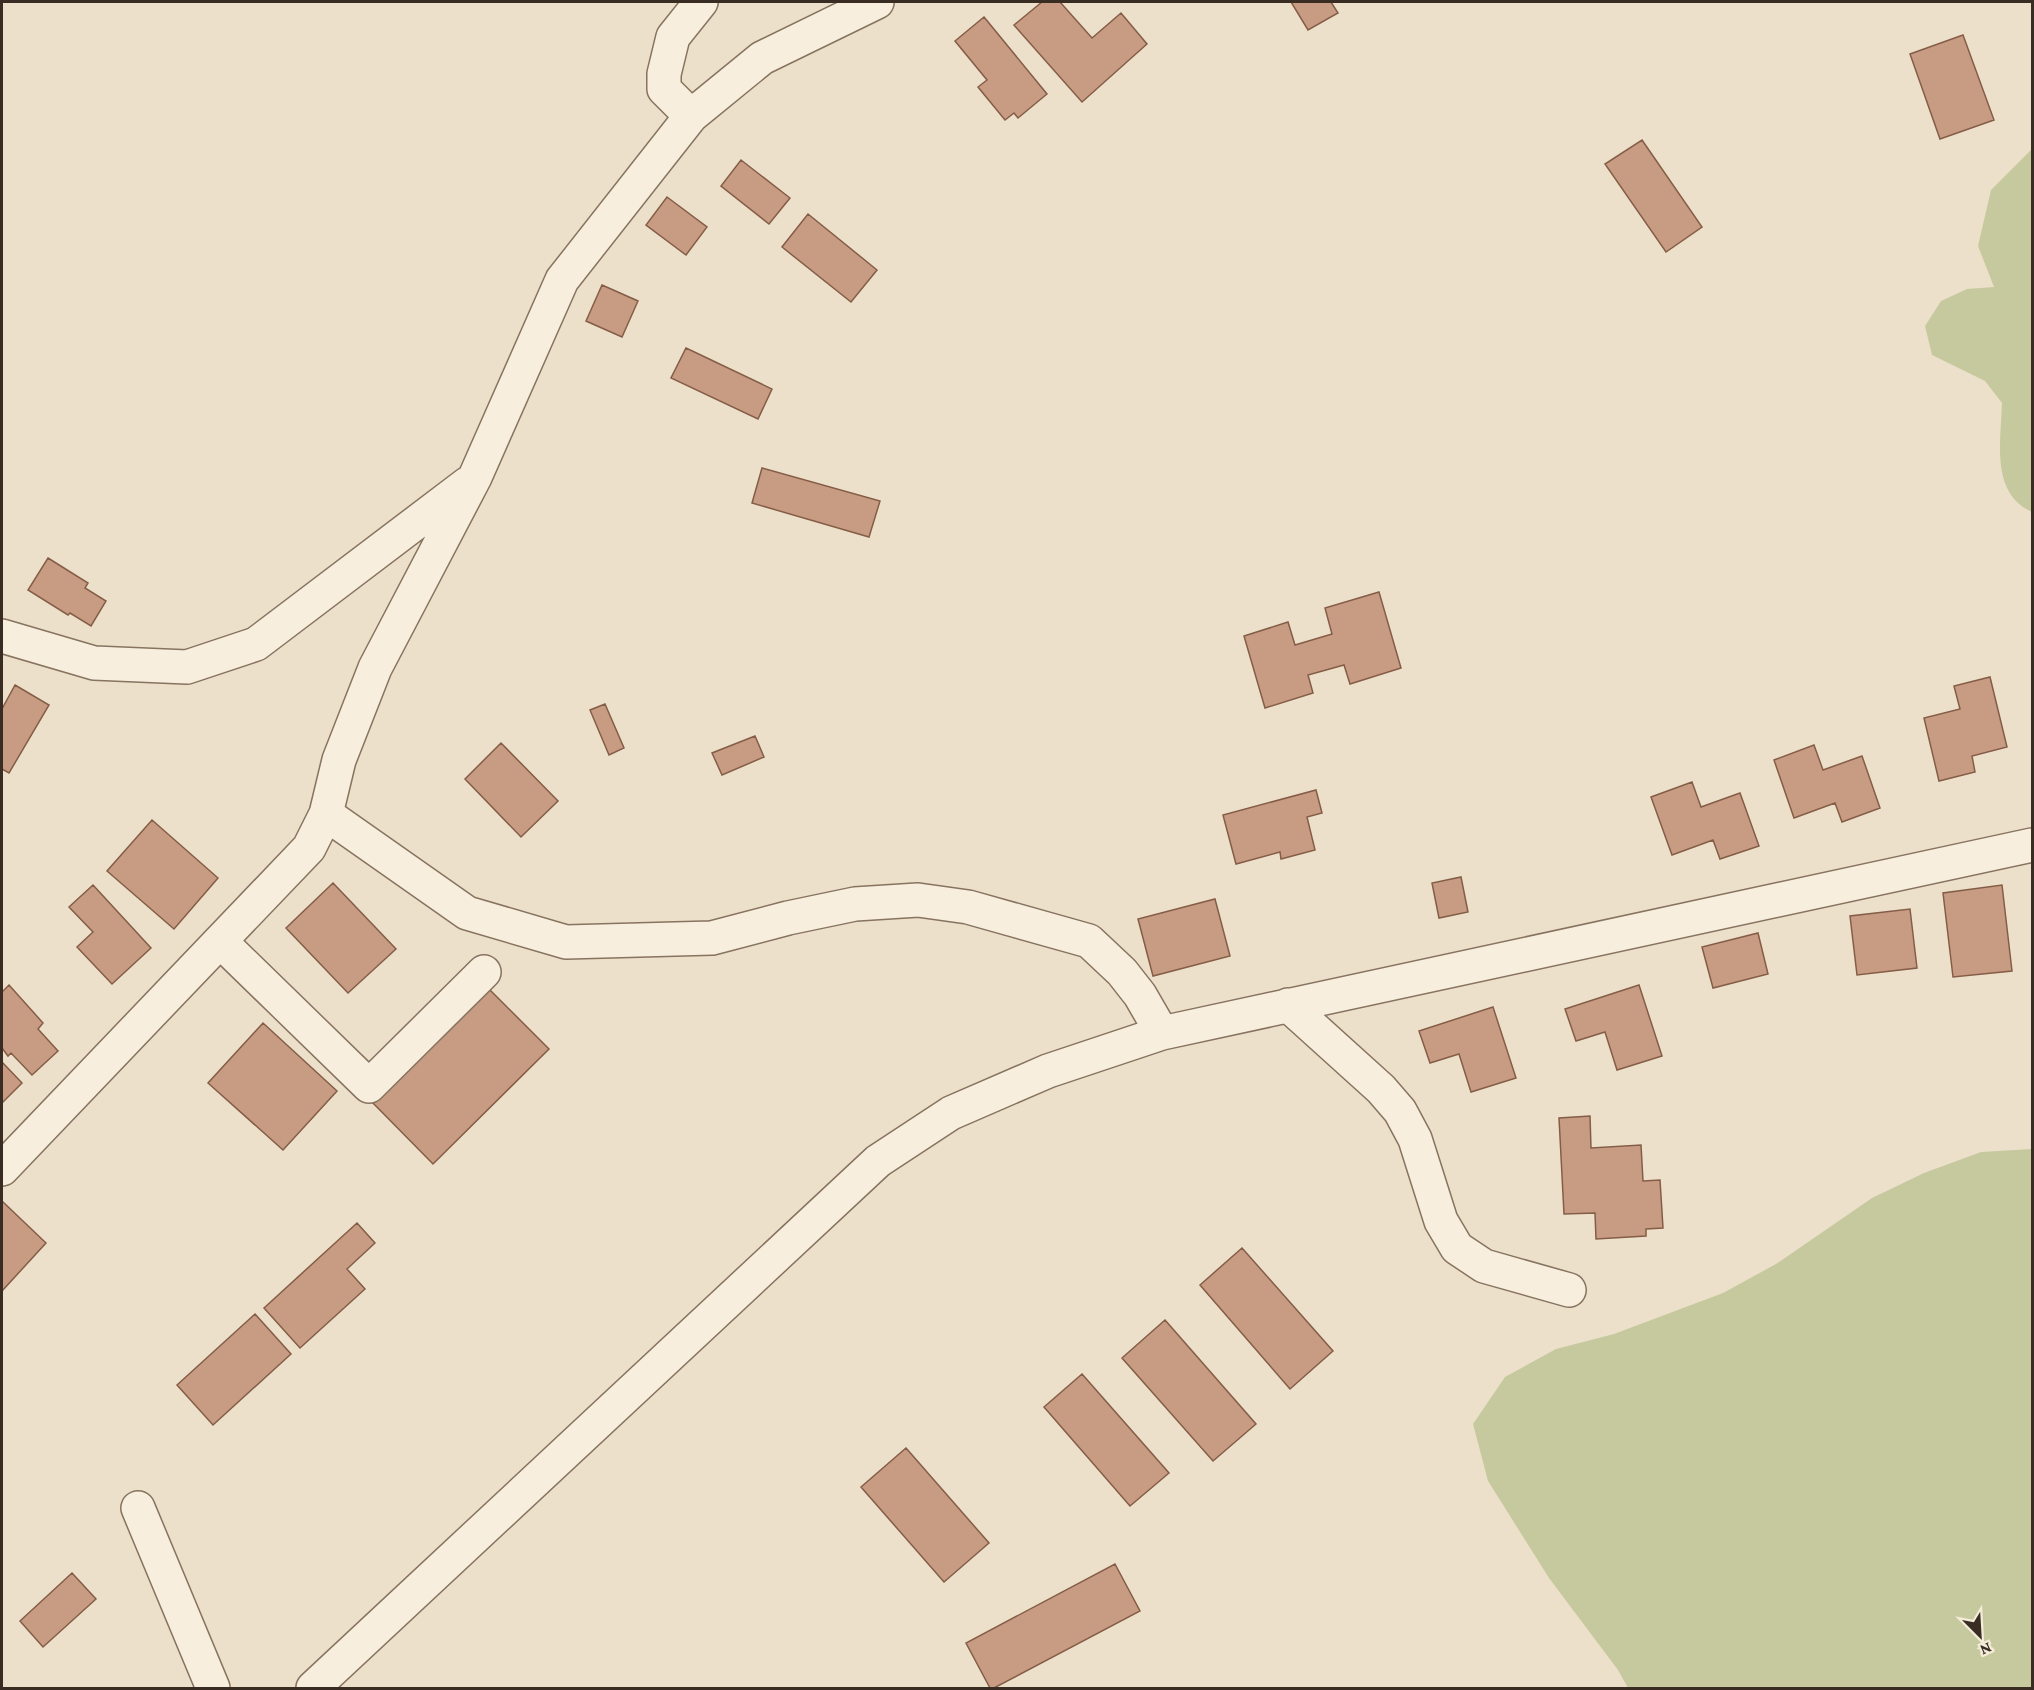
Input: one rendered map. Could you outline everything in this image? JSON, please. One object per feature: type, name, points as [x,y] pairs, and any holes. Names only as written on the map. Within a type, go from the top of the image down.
[{"type":"street","points":[[691,116],[664,89],[664,74],[673,37],[701,2]]},
{"type":"street","points":[[2,1169],[309,848],[326,814],[339,760],[375,668],[476,477],[562,280],[691,116],[762,58],[877,2]]},
{"type":"street","points":[[2,636],[94,663],[187,667],[227,654],[256,644],[476,477]]},
{"type":"street","points":[[326,814],[467,913],[566,942],[712,938],[788,918],[855,904],[918,900],[968,908],[1089,941],[1122,972],[1140,995],[1162,1033]]},
{"type":"street","points":[[313,1689],[878,1161],[951,1113],[1048,1071],[1162,1033],[2032,845]]},
{"type":"street","points":[[220,942],[369,1086],[484,972]]},
{"type":"street","points":[[1288,1005],[1381,1089],[1400,1111],[1415,1139],[1441,1221],[1457,1248],[1484,1266],[1569,1290]]},
{"type":"street","points":[[138,1508],[213,1689]]},
{"type":"green space","points":[[2032,149],[2032,512],[2009,492],[2004,479],[2000,449],[2002,403],[1985,381],[1932,355],[1925,326],[1941,301],[1967,289],[1994,287],[1978,246],[1991,190]]},
{"type":"green space","points":[[2032,1149],[2032,1688],[1628,1688],[1618,1670],[1549,1578],[1488,1481],[1473,1424],[1505,1377],[1556,1349],[1614,1334],[1723,1293],[1776,1264],[1872,1198],[1924,1173],[1981,1152]]},
{"type":"building","points":[[1042,2],[1060,2],[1092,38],[1121,13],[1147,44],[1082,102],[1014,25]]},
{"type":"building","points":[[1291,2],[1331,2],[1338,13],[1308,30]]},
{"type":"building","points":[[984,17],[1047,94],[1018,118],[1014,113],[1005,120],[978,87],[987,80],[955,41]]},
{"type":"building","points":[[1963,35],[1994,120],[1940,139],[1910,54]]},
{"type":"building","points":[[1642,140],[1702,227],[1666,252],[1605,164]]},
{"type":"building","points":[[741,160],[790,198],[769,224],[721,186]]},
{"type":"building","points":[[667,197],[707,227],[686,255],[646,225]]},
{"type":"building","points":[[808,214],[877,270],[851,302],[782,247]]},
{"type":"building","points":[[602,285],[638,301],[622,337],[586,321]]},
{"type":"building","points":[[686,348],[772,389],[758,419],[671,378]]},
{"type":"building","points":[[762,468],[880,501],[869,537],[752,503]]},
{"type":"building","points":[[48,558],[88,583],[85,588],[106,601],[91,626],[70,613],[68,615],[28,590]]},
{"type":"building","points":[[1379,592],[1401,668],[1350,684],[1344,665],[1308,675],[1313,693],[1265,708],[1244,636],[1288,622],[1295,645],[1332,634],[1325,608]]},
{"type":"building","points":[[1990,677],[2007,747],[1972,756],[1975,772],[1939,781],[1924,718],[1960,709],[1954,686]]},
{"type":"building","points":[[15,685],[49,705],[9,773],[2,769],[2,709]]},
{"type":"building","points":[[605,704],[624,748],[609,755],[590,710]]},
{"type":"building","points":[[755,736],[764,757],[722,775],[712,753]]},
{"type":"building","points":[[501,743],[558,801],[521,837],[465,779]]},
{"type":"building","points":[[1814,745],[1823,770],[1862,756],[1880,808],[1842,822],[1835,803],[1794,818],[1774,760]]},
{"type":"building","points":[[1692,782],[1701,807],[1740,793],[1759,846],[1720,859],[1713,840],[1672,855],[1651,797]]},
{"type":"building","points":[[1316,790],[1322,813],[1307,817],[1315,850],[1281,859],[1280,852],[1236,864],[1223,815]]},
{"type":"building","points":[[152,820],[218,878],[174,929],[107,871]]},
{"type":"building","points":[[1461,877],[1468,912],[1439,918],[1432,883]]},
{"type":"building","points":[[333,883],[396,949],[348,993],[286,928]]},
{"type":"building","points":[[93,885],[151,948],[112,984],[77,947],[93,932],[69,907]]},
{"type":"building","points":[[2002,885],[2012,971],[1953,977],[1943,893]]},
{"type":"building","points":[[1215,899],[1230,956],[1153,976],[1138,919]]},
{"type":"building","points":[[1910,909],[1917,968],[1857,975],[1850,916]]},
{"type":"building","points":[[1758,933],[1768,974],[1713,988],[1702,947]]},
{"type":"building","points":[[9,985],[43,1023],[38,1029],[58,1051],[32,1075],[11,1053],[8,1056],[2,1048],[2,992]]},
{"type":"building","points":[[485,985],[549,1049],[433,1164],[370,1100]]},
{"type":"building","points":[[1639,985],[1662,1056],[1617,1070],[1605,1032],[1576,1041],[1565,1009]]},
{"type":"building","points":[[1493,1007],[1516,1078],[1471,1092],[1459,1054],[1430,1063],[1419,1031]]},
{"type":"building","points":[[263,1023],[337,1091],[283,1150],[208,1083]]},
{"type":"building","points":[[2,1062],[22,1083],[2,1103]]},
{"type":"building","points":[[1590,1116],[1591,1148],[1641,1145],[1643,1181],[1660,1180],[1663,1228],[1646,1229],[1646,1236],[1596,1239],[1595,1213],[1564,1214],[1559,1118]]},
{"type":"building","points":[[2,1201],[46,1243],[2,1291]]},
{"type":"building","points":[[357,1223],[375,1243],[347,1269],[365,1289],[300,1348],[264,1308]]},
{"type":"building","points":[[1242,1248],[1333,1351],[1290,1389],[1200,1285]]},
{"type":"building","points":[[255,1314],[291,1354],[213,1425],[177,1385]]},
{"type":"building","points":[[1165,1320],[1256,1424],[1213,1461],[1122,1358]]},
{"type":"building","points":[[1082,1374],[1169,1473],[1130,1506],[1044,1407]]},
{"type":"building","points":[[906,1448],[989,1543],[944,1582],[861,1487]]},
{"type":"building","points":[[1115,1564],[1140,1611],[994,1688],[990,1688],[966,1643]]},
{"type":"building","points":[[72,1573],[96,1599],[43,1647],[20,1621]]}]
